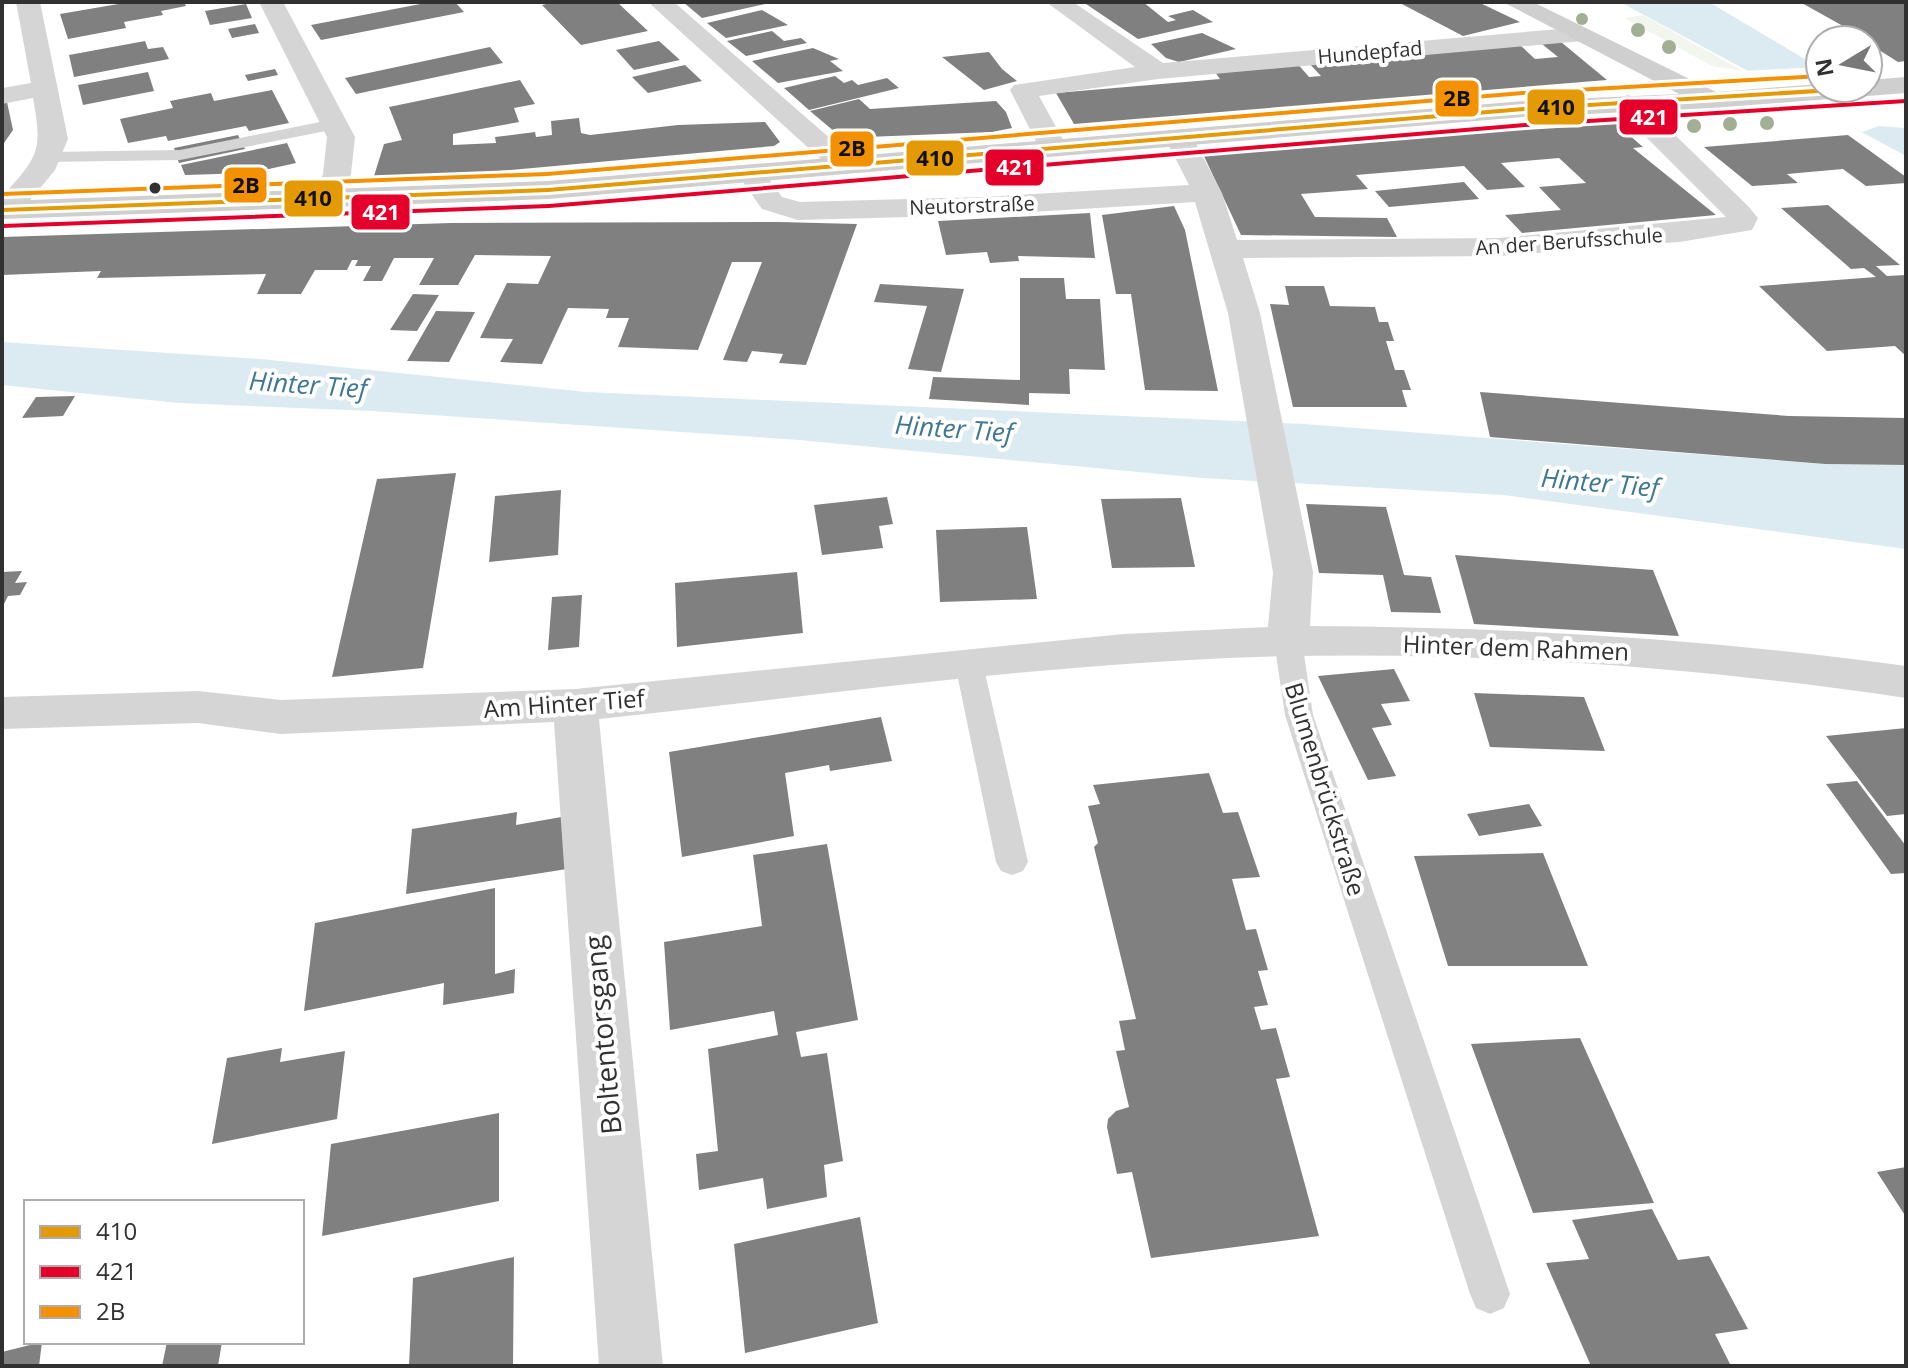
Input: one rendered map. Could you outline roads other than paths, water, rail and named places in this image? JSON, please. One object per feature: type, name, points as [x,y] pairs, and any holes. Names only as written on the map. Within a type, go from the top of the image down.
[{"type":"street","points":[[271,2],[335,124],[342,151],[328,199]]},
{"type":"street","points":[[660,2],[846,167]]},
{"type":"street","points":[[1058,2],[1158,71]]},
{"type":"street","points":[[1515,2],[1712,100]]},
{"type":"street","points":[[2,11],[29,4],[54,125],[48,157],[4,210]]},
{"type":"street","name":"Hundepfad","points":[[1053,147],[1023,90],[1158,71],[1583,34]]},
{"type":"street","name":"Neutorstraße","points":[[1884,87],[1906,85]]},
{"type":"street","points":[[2,96],[46,88]]},
{"type":"street","name":"Neutorstraße","points":[[4,210],[548,190],[846,167],[1178,136],[1804,93]]},
{"type":"street","name":"An der Berufsschule","points":[[1226,249],[1447,249],[1738,226],[1743,218],[1627,103]]},
{"type":"street","name":"Blumenbrückstraße","points":[[1178,136],[1207,193],[1244,313],[1294,581],[1288,641]]},
{"type":"street","name":"Neutorstraße","points":[[752,175],[772,203],[798,211],[983,206],[1207,193]]},
{"type":"street","name":"Hinter dem Rahmen","points":[[1124,649],[1288,641],[1470,642],[1772,663],[1906,682]]},
{"type":"street","name":"Am Hinter Tief","points":[[2,713],[198,707],[281,717],[575,705],[1124,649]]},
{"type":"street","name":"Boltentorsgang","points":[[575,705],[631,1366]]},
{"type":"lane","points":[[48,157],[180,155],[335,124]]},
{"type":"lane","name":"Blumenbrückstraße","points":[[1288,641],[1299,715],[1490,1294]]},
{"type":"lane","points":[[969,664],[1012,862]]},
{"type":"water","points":[[1620,2],[1709,2],[1804,58],[1804,101]]},
{"type":"water","points":[[1809,104],[1867,104],[1906,117],[1906,156]]},
{"type":"water","name":"Hinter Tief","points":[[2,342],[261,359],[586,392],[1304,424],[1825,464],[1906,465],[1906,549],[1503,495],[1202,478],[799,440],[372,411],[178,403],[2,385]]}]
